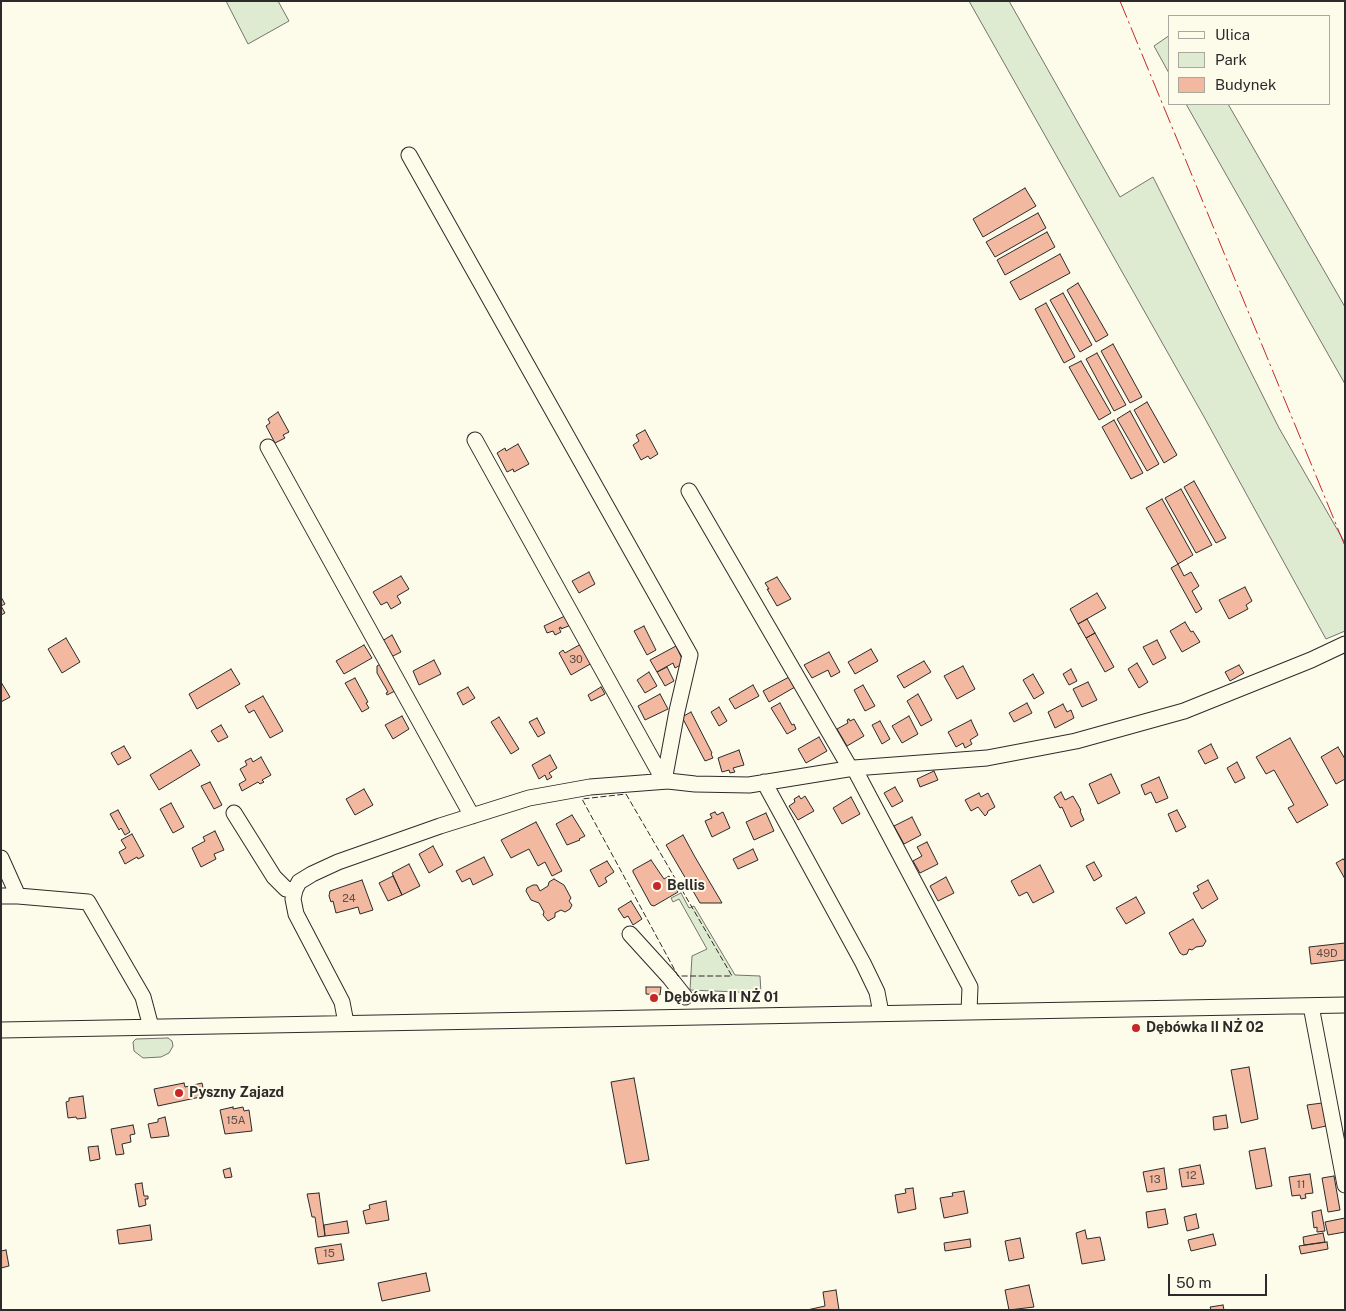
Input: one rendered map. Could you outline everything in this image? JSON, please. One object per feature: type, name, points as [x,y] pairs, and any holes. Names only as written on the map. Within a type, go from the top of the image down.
[{"type":"street","points":[[409,155],[690,654],[664,781]]},
{"type":"street","points":[[475,440],[664,781]]},
{"type":"street","points":[[268,448],[472,816]]},
{"type":"street","points":[[689,491],[852,768],[970,987],[969,1011]]},
{"type":"street","points":[[346,1023],[342,1002],[296,914],[293,899],[299,882],[338,862],[529,798],[590,787],[664,781],[695,784],[748,785],[852,768],[987,758],[1076,741],[1184,711],[1311,660],[1345,644]]},
{"type":"street","points":[[764,782],[863,963],[877,992],[881,1013]]},
{"type":"street","points":[[234,813],[274,877],[286,889],[295,890]]},
{"type":"street","points":[[1,858],[18,896]]},
{"type":"street","points":[[1,896],[88,902],[143,997],[151,1027]]},
{"type":"street","points":[[630,934],[685,997]]},
{"type":"street","points":[[1,1030],[1345,1005]]},
{"type":"street","points":[[1311,1006],[1345,1185]]},
{"type":"green space","points":[[226,1],[278,1],[289,21],[248,44]]},
{"type":"green space","points":[[969,1],[1009,1],[1120,197],[1153,177],[1279,428],[1345,543],[1345,631],[1326,639],[1203,415]]},
{"type":"green space","points":[[1168,36],[1168,71],[1154,46]]},
{"type":"green space","points":[[1187,105],[1229,105],[1345,307],[1345,384]]},
{"type":"green space","points":[[681,893],[689,908],[694,906],[735,975],[760,976],[761,993],[690,990],[692,956],[707,949],[679,899],[673,902],[671,898]]},
{"type":"green space","points":[[168,1038],[172,1041],[173,1046],[169,1053],[161,1057],[143,1058],[134,1051],[133,1042],[136,1039]]},
{"type":"building","points":[[1025,188],[1036,206],[983,237],[973,219]]},
{"type":"building","points":[[1038,213],[1046,228],[995,257],[986,242]]},
{"type":"building","points":[[1047,232],[1055,247],[1005,275],[997,260]]},
{"type":"building","points":[[1060,254],[1070,273],[1020,300],[1010,282]]},
{"type":"building","points":[[1078,283],[1108,335],[1096,342],[1067,290]]},
{"type":"building","points":[[1063,293],[1092,345],[1080,352],[1050,300]]},
{"type":"building","points":[[1046,303],[1075,357],[1064,363],[1035,309]]},
{"type":"building","points":[[1113,344],[1142,397],[1130,403],[1101,351]]},
{"type":"building","points":[[1097,353],[1126,405],[1114,411],[1086,359]]},
{"type":"building","points":[[1081,361],[1111,413],[1099,420],[1069,367]]},
{"type":"building","points":[[1147,402],[1177,455],[1164,463],[1134,410]]},
{"type":"building","points":[[1130,411],[1159,464],[1147,471],[1117,419]]},
{"type":"building","points":[[278,412],[289,432],[283,435],[285,438],[275,443],[266,426],[270,423],[268,419]]},
{"type":"building","points":[[1114,420],[1143,473],[1131,479],[1102,427]]},
{"type":"building","points":[[645,430],[658,454],[650,459],[648,456],[641,460],[633,445],[639,441],[636,435]]},
{"type":"building","points":[[518,444],[529,464],[514,472],[513,469],[507,472],[497,453],[505,448],[506,451]]},
{"type":"building","points":[[1194,481],[1226,538],[1216,543],[1184,487]]},
{"type":"building","points":[[1181,489],[1212,545],[1196,553],[1165,498]]},
{"type":"building","points":[[1162,499],[1193,555],[1178,564],[1146,508]]},
{"type":"building","points":[[1178,564],[1184,576],[1191,572],[1199,586],[1192,591],[1202,609],[1196,613],[1171,568]]},
{"type":"building","points":[[589,572],[595,584],[579,593],[572,581]]},
{"type":"building","points":[[401,576],[409,589],[397,596],[401,603],[391,609],[387,602],[381,605],[373,592]]},
{"type":"building","points":[[777,577],[791,599],[777,606],[765,583]]},
{"type":"building","points":[[1245,587],[1252,601],[1246,605],[1248,609],[1229,619],[1219,600]]},
{"type":"building","points":[[1097,593],[1106,608],[1078,624],[1070,609]]},
{"type":"building","points":[[1,597],[5,604],[1,606]]},
{"type":"building","points":[[1,606],[5,613],[1,615]]},
{"type":"building","points":[[567,615],[571,625],[559,628],[561,632],[555,635],[553,631],[547,633],[544,626]]},
{"type":"building","points":[[1087,619],[1095,633],[1086,638],[1078,624]]},
{"type":"building","points":[[1185,622],[1200,642],[1182,652],[1170,631]]},
{"type":"building","points":[[644,626],[656,650],[647,655],[634,631]]},
{"type":"building","points":[[1095,633],[1114,667],[1105,672],[1086,638]]},
{"type":"building","points":[[392,635],[401,652],[391,657],[382,641]]},
{"type":"building","points":[[66,638],[80,662],[62,673],[48,649]]},
{"type":"building","points":[[1157,640],[1166,658],[1153,665],[1143,647]]},
{"type":"building","points":[[581,644],[592,663],[571,675],[559,653],[563,650],[565,653]]},
{"type":"building","points":[[364,645],[372,658],[344,674],[336,661]]},
{"type":"building","points":[[676,646],[684,663],[675,668],[673,663],[657,672],[650,660]]},
{"type":"building","points":[[871,649],[878,661],[855,674],[848,662]]},
{"type":"building","points":[[829,652],[840,672],[831,677],[828,670],[812,678],[804,665]]},
{"type":"building","points":[[434,660],[441,674],[419,685],[413,671]]},
{"type":"building","points":[[924,661],[931,672],[904,688],[897,676]]},
{"type":"building","points":[[382,663],[397,690],[387,695],[386,693],[388,692],[377,673],[377,666]]},
{"type":"building","points":[[1137,663],[1148,682],[1139,688],[1128,669]]},
{"type":"building","points":[[1239,665],[1244,673],[1230,681],[1225,672]]},
{"type":"building","points":[[963,666],[975,689],[957,699],[944,676]]},
{"type":"building","points":[[667,667],[674,681],[665,686],[657,672]]},
{"type":"building","points":[[231,669],[240,684],[197,709],[189,694]]},
{"type":"building","points":[[1071,669],[1077,681],[1069,685],[1063,674]]},
{"type":"building","points":[[649,672],[657,686],[645,693],[637,680]]},
{"type":"building","points":[[1033,674],[1044,693],[1034,699],[1023,680]]},
{"type":"building","points":[[789,677],[795,687],[769,702],[763,691]]},
{"type":"building","points":[[355,678],[368,702],[366,703],[369,708],[362,712],[345,683]]},
{"type":"building","points":[[1,682],[10,697],[1,702]]},
{"type":"building","points":[[1088,682],[1097,700],[1082,707],[1073,689]]},
{"type":"building","points":[[753,685],[759,696],[735,709],[729,699]]},
{"type":"building","points":[[863,685],[875,706],[865,711],[854,690]]},
{"type":"building","points":[[468,687],[475,698],[463,705],[457,693]]},
{"type":"building","points":[[601,687],[605,694],[591,701],[588,695]]},
{"type":"building","points":[[660,694],[668,709],[645,720],[638,706]]},
{"type":"building","points":[[918,694],[932,720],[921,726],[907,701]]},
{"type":"building","points":[[263,696],[283,731],[270,738],[254,710],[249,713],[245,706]]},
{"type":"building","points":[[780,703],[796,729],[787,734],[771,708]]},
{"type":"building","points":[[1027,703],[1032,713],[1014,722],[1009,713]]},
{"type":"building","points":[[1063,704],[1067,712],[1071,710],[1074,718],[1055,728],[1048,712]]},
{"type":"building","points":[[719,707],[727,721],[719,726],[711,712]]},
{"type":"building","points":[[691,712],[713,758],[705,761],[682,717]]},
{"type":"building","points":[[402,716],[409,729],[393,739],[385,725]]},
{"type":"building","points":[[909,716],[918,734],[902,743],[892,726]]},
{"type":"building","points":[[499,717],[519,749],[511,754],[491,722]]},
{"type":"building","points":[[537,718],[545,733],[538,737],[529,722]]},
{"type":"building","points":[[849,719],[850,721],[854,719],[864,736],[847,746],[837,729],[848,723],[847,720]]},
{"type":"building","points":[[971,720],[978,735],[970,740],[972,744],[965,748],[963,743],[956,747],[948,732]]},
{"type":"building","points":[[880,721],[890,739],[882,744],[872,725]]},
{"type":"building","points":[[221,725],[228,737],[218,742],[211,731]]},
{"type":"building","points":[[819,737],[827,751],[806,763],[798,749]]},
{"type":"building","points":[[1290,738],[1328,805],[1297,823],[1288,808],[1294,805],[1274,770],[1266,774],[1256,757]]},
{"type":"building","points":[[1211,744],[1218,758],[1205,764],[1198,751]]},
{"type":"building","points":[[124,746],[131,758],[118,765],[111,753]]},
{"type":"building","points":[[1338,747],[1345,759],[1345,779],[1336,784],[1321,757]]},
{"type":"building","points":[[191,750],[200,765],[159,790],[150,775]]},
{"type":"building","points":[[739,750],[744,765],[733,768],[735,772],[730,773],[729,770],[722,772],[718,758]]},
{"type":"building","points":[[550,755],[557,768],[549,773],[552,777],[547,780],[545,775],[539,779],[532,765]]},
{"type":"building","points":[[261,757],[271,775],[262,780],[264,782],[260,784],[258,782],[242,791],[239,784],[246,780],[240,769],[247,765],[245,761],[251,758],[253,762]]},
{"type":"building","points":[[1237,762],[1245,778],[1235,783],[1227,768]]},
{"type":"building","points":[[934,771],[938,780],[920,787],[917,779]]},
{"type":"building","points":[[1111,774],[1120,793],[1098,804],[1089,784]]},
{"type":"building","points":[[1159,777],[1168,798],[1156,803],[1151,792],[1145,795],[1141,785]]},
{"type":"building","points":[[210,782],[222,805],[214,809],[201,786]]},
{"type":"building","points":[[895,787],[903,801],[892,807],[884,793]]},
{"type":"building","points":[[364,789],[373,805],[355,815],[346,799]]},
{"type":"building","points":[[1061,792],[1065,800],[1073,796],[1084,820],[1071,827],[1062,807],[1060,808],[1054,797]]},
{"type":"building","points":[[979,793],[981,797],[988,793],[995,807],[988,811],[985,816],[978,807],[971,811],[965,800]]},
{"type":"building","points":[[799,796],[801,799],[805,796],[814,811],[798,820],[789,806]]},
{"type":"building","points":[[851,797],[860,814],[842,824],[833,808]]},
{"type":"building","points":[[171,803],[184,827],[173,833],[160,809]]},
{"type":"building","points":[[118,810],[130,832],[125,835],[121,828],[119,830],[110,814]]},
{"type":"building","points":[[1177,810],[1186,827],[1176,832],[1168,814]]},
{"type":"building","points":[[715,812],[717,815],[723,812],[730,828],[712,837],[705,821],[712,818],[710,814]]},
{"type":"building","points":[[766,813],[774,831],[754,840],[746,822]]},
{"type":"building","points":[[572,815],[585,836],[567,845],[556,824]]},
{"type":"building","points":[[912,817],[921,835],[904,844],[894,826]]},
{"type":"building","points":[[536,822],[562,871],[552,876],[545,862],[538,866],[529,849],[511,858],[501,840]]},
{"type":"building","points":[[215,831],[224,850],[214,854],[216,859],[201,867],[192,848],[205,841],[203,837]]},
{"type":"building","points":[[132,834],[144,856],[138,859],[137,857],[125,864],[119,852],[126,848],[121,840]]},
{"type":"building","points":[[683,835],[722,903],[700,903],[666,845]]},
{"type":"building","points":[[927,842],[938,864],[920,873],[913,861],[922,856],[917,847]]},
{"type":"building","points":[[433,846],[443,865],[429,873],[419,854]]},
{"type":"building","points":[[753,849],[758,860],[738,869],[733,859]]},
{"type":"building","points":[[484,857],[493,875],[473,885],[470,878],[462,882],[456,871]]},
{"type":"building","points":[[1343,859],[1345,861],[1345,879],[1336,863]]},
{"type":"building","name":"Bellis","points":[[651,860],[664,879],[669,876],[678,892],[654,906],[651,905],[633,872],[633,870]]},
{"type":"building","points":[[607,861],[614,872],[605,878],[607,882],[599,887],[590,870]]},
{"type":"building","points":[[1094,862],[1102,876],[1094,881],[1086,866]]},
{"type":"building","points":[[409,864],[420,886],[402,895],[392,873]]},
{"type":"building","points":[[1040,865],[1054,892],[1033,903],[1027,892],[1019,896],[1011,881]]},
{"type":"building","points":[[393,876],[402,895],[388,901],[379,883]]},
{"type":"building","points":[[946,877],[954,893],[938,901],[930,886]]},
{"type":"building","points":[[554,879],[564,885],[571,898],[569,901],[572,905],[565,912],[561,910],[555,913],[555,917],[548,921],[543,915],[544,912],[539,903],[531,900],[526,891],[527,888],[537,885],[540,891]]},
{"type":"building","points":[[362,880],[373,910],[360,914],[358,907],[336,913],[333,901],[331,902],[329,896],[330,891]]},
{"type":"building","points":[[1208,880],[1218,899],[1202,909],[1193,893],[1199,890],[1197,886]]},
{"type":"building","points":[[1136,897],[1145,913],[1126,924],[1116,908]]},
{"type":"building","points":[[631,901],[642,919],[633,925],[628,916],[624,918],[618,909]]},
{"type":"building","points":[[1193,919],[1206,941],[1203,946],[1192,950],[1189,949],[1187,954],[1183,955],[1169,933]]},
{"type":"building","points":[[1345,943],[1345,960],[1311,964],[1309,947]]},
{"type":"building","points":[[646,987],[661,987],[660,995],[646,994]]},
{"type":"building","points":[[1249,1067],[1258,1119],[1241,1123],[1231,1070]]},
{"type":"building","points":[[634,1078],[649,1160],[626,1164],[611,1082]]},
{"type":"building","name":"Pyszny Zajazd","points":[[184,1083],[185,1087],[202,1083],[205,1096],[158,1106],[154,1089]]},
{"type":"building","points":[[83,1096],[86,1118],[68,1118],[66,1102],[69,1101],[69,1098]]},
{"type":"building","points":[[1322,1103],[1326,1126],[1312,1129],[1307,1105]]},
{"type":"building","points":[[233,1107],[233,1109],[243,1107],[244,1111],[249,1110],[252,1131],[225,1134],[220,1110]]},
{"type":"building","points":[[1226,1115],[1228,1128],[1214,1130],[1213,1117]]},
{"type":"building","points":[[165,1117],[169,1136],[151,1138],[148,1124],[158,1122],[158,1119]]},
{"type":"building","points":[[133,1125],[135,1134],[130,1135],[131,1142],[122,1144],[124,1154],[116,1155],[111,1129]]},
{"type":"building","points":[[98,1146],[100,1159],[90,1161],[88,1147]]},
{"type":"building","points":[[1265,1148],[1272,1186],[1256,1189],[1249,1151]]},
{"type":"building","points":[[1200,1165],[1204,1184],[1182,1187],[1179,1169]]},
{"type":"building","points":[[230,1168],[232,1177],[225,1178],[223,1170]]},
{"type":"building","points":[[1164,1168],[1167,1189],[1147,1192],[1143,1172]]},
{"type":"building","points":[[1310,1174],[1313,1193],[1305,1194],[1306,1198],[1301,1199],[1300,1195],[1292,1196],[1289,1177]]},
{"type":"building","points":[[1334,1176],[1340,1210],[1328,1212],[1322,1178]]},
{"type":"building","points":[[142,1183],[144,1196],[148,1196],[148,1199],[145,1199],[146,1205],[139,1207],[135,1184]]},
{"type":"building","points":[[913,1188],[916,1209],[898,1213],[895,1195],[906,1193],[905,1189]]},
{"type":"building","points":[[964,1191],[968,1213],[944,1218],[940,1198],[953,1196],[952,1193]]},
{"type":"building","points":[[319,1193],[325,1236],[318,1237],[315,1217],[312,1217],[307,1194]]},
{"type":"building","points":[[386,1201],[389,1220],[366,1224],[363,1211],[370,1209],[369,1205]]},
{"type":"building","points":[[1165,1209],[1168,1224],[1148,1228],[1146,1212]]},
{"type":"building","points":[[1321,1210],[1325,1231],[1317,1232],[1317,1227],[1314,1228],[1312,1212]]},
{"type":"building","points":[[1196,1214],[1199,1228],[1187,1231],[1184,1217]]},
{"type":"building","points":[[1345,1218],[1345,1232],[1328,1235],[1325,1222]]},
{"type":"building","points":[[347,1221],[349,1233],[325,1236],[324,1225]]},
{"type":"building","points":[[150,1225],[152,1240],[119,1244],[117,1230]]},
{"type":"building","points":[[1085,1230],[1087,1239],[1100,1237],[1105,1260],[1082,1264],[1076,1233]]},
{"type":"building","points":[[1323,1233],[1325,1242],[1304,1245],[1303,1237]]},
{"type":"building","points":[[1213,1234],[1216,1245],[1191,1251],[1188,1240]]},
{"type":"building","points":[[1020,1238],[1024,1258],[1009,1261],[1005,1241]]},
{"type":"building","points":[[970,1239],[971,1247],[945,1251],[944,1243]]},
{"type":"building","points":[[1327,1242],[1328,1249],[1301,1254],[1299,1246]]},
{"type":"building","points":[[341,1244],[344,1260],[318,1264],[315,1248]]},
{"type":"building","points":[[6,1250],[9,1266],[1,1268],[1,1251]]},
{"type":"building","points":[[426,1273],[430,1291],[382,1301],[378,1283]]},
{"type":"building","points":[[1029,1285],[1034,1307],[1009,1310],[1005,1290]]},
{"type":"building","points":[[836,1290],[839,1310],[807,1310],[825,1306],[823,1292]]},
{"type":"building","points":[[1223,1305],[1224,1310],[1211,1310],[1210,1307]]},
{"type":"fence","points":[[626,794],[732,976],[678,976],[582,799],[626,794]]},
{"type":"power","points":[[1120,1],[1345,546]]},
{"type":"place","name":"Bellis","points":[[657,886]]},
{"type":"place","name":"Dębówka II NŻ 01","points":[[654,998]]},
{"type":"place","name":"Dębówka II NŻ 02","points":[[1136,1028]]},
{"type":"place","name":"Pyszny Zajazd","points":[[179,1093]]}]
